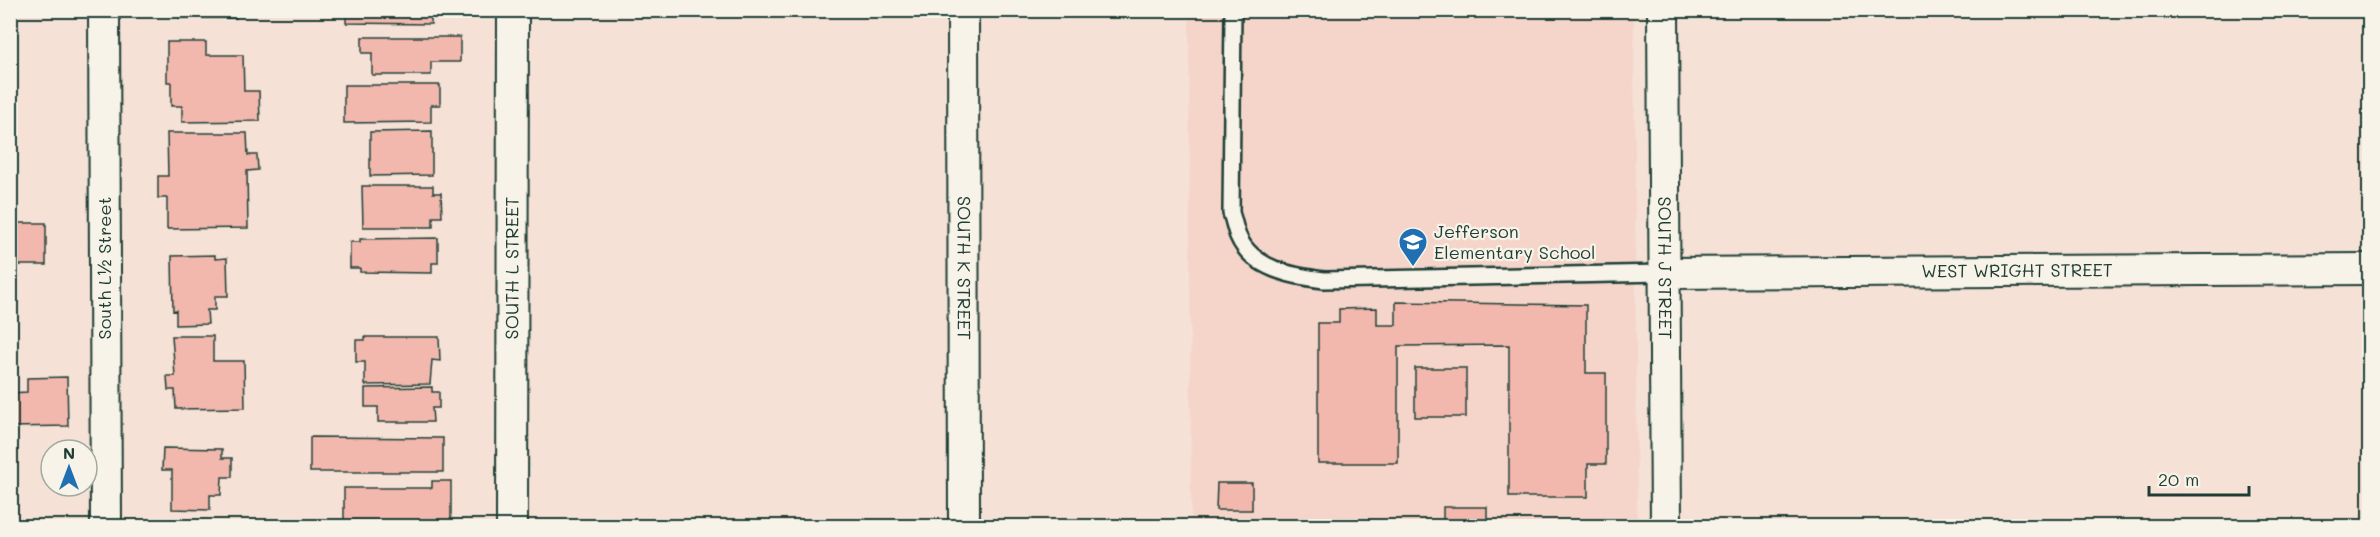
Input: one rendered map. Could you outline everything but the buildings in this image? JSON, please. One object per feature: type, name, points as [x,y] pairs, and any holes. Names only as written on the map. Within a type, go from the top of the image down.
[{"type":"street","name":"South L½ Street","points":[[104,10],[106,526]]},
{"type":"street","name":"SOUTH L STREET","points":[[512,526],[513,10]]},
{"type":"street","name":"SOUTH K STREET","points":[[963,10],[964,526]]},
{"type":"street","name":"SOUTH J STREET","points":[[1663,10],[1666,526]]},
{"type":"street","name":"WEST WRIGHT STREET","points":[[1663,273],[2370,269]]},
{"type":"lane","points":[[1233,10],[1231,213],[1238,238],[1251,255],[1271,268],[1296,277],[1324,280],[1663,273]]},
{"type":"shaded area","name":"Jefferson Elementary School","points":[[1189,11],[1634,11],[1637,526],[1191,526]]},
{"type":"place","name":"Jefferson Elementary School","points":[[1413,268]]}]
